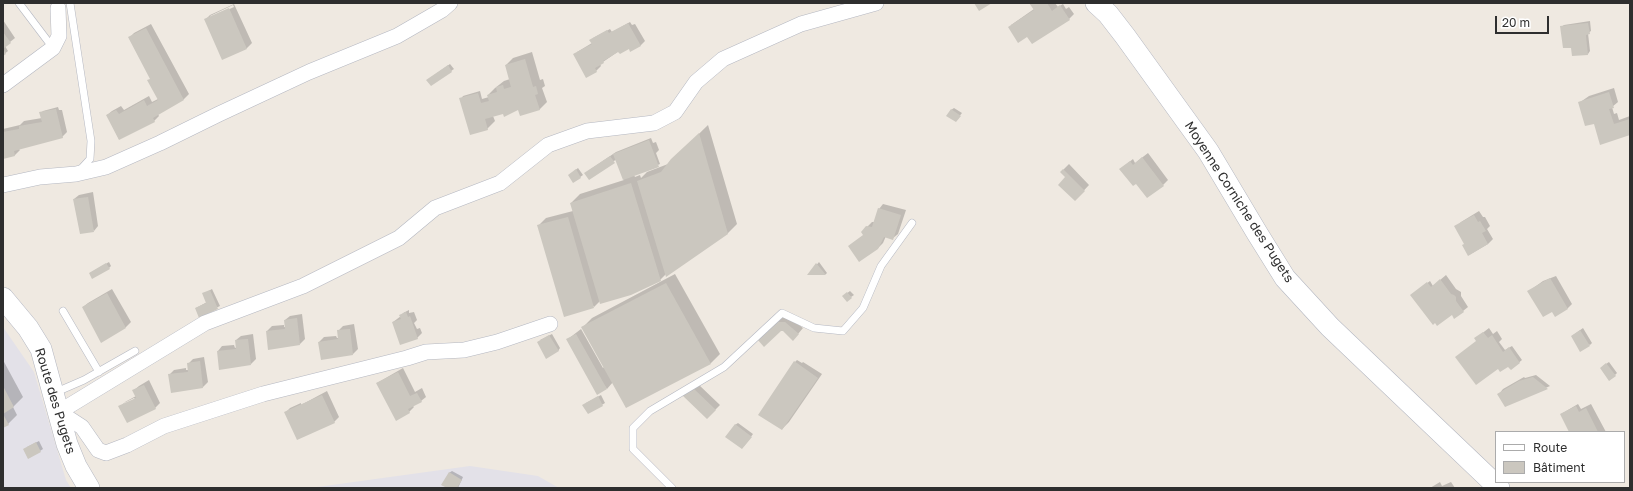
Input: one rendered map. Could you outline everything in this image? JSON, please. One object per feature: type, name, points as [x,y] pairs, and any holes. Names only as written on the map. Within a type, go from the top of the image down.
[{"type":"street","points":[[3,185],[40,177],[76,174],[106,167],[309,72],[397,36],[442,10],[450,3]]},
{"type":"street","points":[[550,324],[490,344],[464,350],[426,352],[263,394],[164,426],[127,445],[106,453],[98,450],[82,426],[56,402],[205,323],[302,286],[399,238],[434,208],[500,184],[548,145],[587,131],[654,123],[675,112],[696,82],[723,59],[801,24],[876,3]]},
{"type":"street","name":"Moyenne Corniche des Pugets","points":[[1096,3],[1108,14],[1125,36],[1208,151],[1285,278],[1330,327],[1499,488]]},
{"type":"street","points":[[3,84],[53,48],[58,36],[60,4]]},
{"type":"street","name":"Route des Pugets","points":[[3,298],[28,328],[41,349],[67,444],[76,466],[88,488]]},
{"type":"lane","points":[[19,3],[53,48]]},
{"type":"lane","points":[[60,4],[91,141],[90,159],[76,174]]},
{"type":"lane","points":[[672,488],[634,449],[633,428],[650,411],[724,367],[782,314],[814,328],[843,331],[863,308],[881,266],[912,223]]},
{"type":"lane","points":[[63,311],[99,372]]},
{"type":"lane","points":[[56,402],[84,380],[135,351]]},
{"type":"shaded area","points":[[3,327],[34,372],[66,480],[71,488],[3,488]]},
{"type":"shaded area","points":[[470,466],[538,476],[559,488],[310,488]]},
{"type":"building","points":[[974,3],[992,3],[979,11]]},
{"type":"building","points":[[1029,3],[1047,3],[1052,11],[1060,5],[1070,20],[1032,44],[1027,37],[1018,43],[1008,27],[1034,10]]},
{"type":"building","points":[[229,8],[247,49],[222,60],[204,19]]},
{"type":"building","points":[[628,23],[641,46],[630,52],[629,49],[620,54],[618,52],[603,61],[604,63],[595,68],[597,72],[586,78],[573,54],[592,44],[589,40],[607,30],[609,33]]},
{"type":"building","points":[[1588,23],[1590,34],[1586,35],[1586,37],[1588,55],[1572,56],[1571,48],[1563,48],[1560,26]]},
{"type":"building","points":[[146,28],[184,100],[153,118],[155,122],[119,140],[106,115],[116,110],[119,114],[144,100],[147,106],[158,100],[147,80],[150,79],[128,37]]},
{"type":"building","points":[[3,32],[11,43],[3,49]]},
{"type":"building","points":[[3,49],[6,54],[3,56]]},
{"type":"building","points":[[525,59],[533,87],[536,86],[538,94],[535,95],[540,110],[520,116],[518,110],[504,117],[503,114],[485,119],[488,130],[470,135],[459,98],[478,93],[481,103],[489,101],[487,95],[497,92],[496,87],[503,85],[504,89],[511,87],[505,65]]},
{"type":"building","points":[[448,65],[452,72],[431,86],[426,80]]},
{"type":"building","points":[[1609,92],[1614,108],[1609,109],[1614,124],[1630,119],[1630,135],[1600,145],[1594,124],[1585,126],[1578,102]]},
{"type":"building","points":[[56,109],[63,138],[14,151],[15,156],[3,159],[3,132],[19,129],[19,126],[42,122],[39,112]]},
{"type":"building","points":[[951,109],[961,116],[956,122],[946,116]]},
{"type":"building","points":[[699,133],[728,234],[666,277],[637,181],[661,172],[671,159]]},
{"type":"building","points":[[649,140],[659,167],[623,180],[613,154]]},
{"type":"building","points":[[610,156],[615,163],[589,180],[584,173]]},
{"type":"building","points":[[1142,157],[1164,186],[1147,198],[1136,184],[1133,186],[1119,169],[1130,161],[1133,165]]},
{"type":"building","points":[[576,169],[581,178],[573,183],[568,175]]},
{"type":"building","points":[[1063,169],[1085,191],[1075,201],[1058,185],[1065,177],[1060,172]]},
{"type":"building","points":[[631,183],[661,281],[631,295],[600,304],[570,203]]},
{"type":"building","points":[[88,197],[94,232],[80,234],[73,199]]},
{"type":"building","points":[[878,208],[901,215],[893,240],[884,237],[878,249],[859,262],[848,246],[863,235],[861,232],[866,226],[872,227]]},
{"type":"building","points":[[1474,215],[1486,231],[1482,233],[1488,244],[1468,256],[1462,245],[1464,244],[1454,226]]},
{"type":"building","points":[[568,217],[594,308],[564,317],[537,225]]},
{"type":"building","points":[[106,263],[110,269],[92,279],[89,273]]},
{"type":"building","points":[[816,263],[826,275],[807,275]]},
{"type":"building","points":[[1550,278],[1568,309],[1555,317],[1552,312],[1543,317],[1527,291]]},
{"type":"building","points":[[1440,279],[1451,294],[1456,297],[1456,301],[1464,312],[1454,319],[1452,315],[1437,326],[1435,323],[1433,325],[1410,295],[1427,282],[1431,287]]},
{"type":"building","points":[[666,283],[711,364],[626,408],[581,327]]},
{"type":"building","points":[[210,290],[218,309],[199,318],[195,308],[206,303],[202,293]]},
{"type":"building","points":[[847,292],[852,298],[847,302],[842,296]]},
{"type":"building","points":[[107,293],[126,328],[101,343],[82,307]]},
{"type":"building","points":[[406,312],[408,317],[410,316],[418,339],[400,345],[392,322],[401,319],[399,315]]},
{"type":"building","points":[[297,318],[300,345],[268,350],[266,331],[285,329],[284,320]]},
{"type":"building","points":[[776,322],[785,322],[799,334],[793,341],[783,331],[781,331],[764,347],[757,339]]},
{"type":"building","points":[[350,329],[353,355],[321,360],[318,342],[338,339],[337,330]]},
{"type":"building","points":[[1580,330],[1590,346],[1580,352],[1571,336]]},
{"type":"building","points":[[1483,332],[1488,338],[1492,335],[1503,352],[1509,347],[1520,363],[1511,370],[1508,367],[1500,372],[1498,369],[1476,385],[1455,357],[1476,341],[1474,338]]},
{"type":"building","points":[[576,334],[607,389],[597,395],[566,339]]},
{"type":"building","points":[[549,335],[559,351],[546,359],[537,342]]},
{"type":"building","points":[[248,339],[251,365],[219,370],[217,351],[236,349],[235,340]]},
{"type":"building","points":[[200,361],[203,388],[171,393],[168,374],[188,372],[187,363]]},
{"type":"building","points":[[794,361],[818,378],[782,430],[758,415]]},
{"type":"building","points":[[1606,363],[1616,376],[1609,381],[1600,368]]},
{"type":"building","points":[[398,372],[410,396],[417,393],[422,402],[408,409],[410,413],[396,421],[376,383]]},
{"type":"building","points":[[1533,377],[1548,389],[1505,407],[1497,394],[1519,381]]},
{"type":"building","points":[[144,385],[156,409],[127,423],[118,406],[136,398],[132,390]]},
{"type":"building","points":[[3,386],[14,407],[3,414]]},
{"type":"building","points":[[693,388],[716,410],[707,419],[682,395]]},
{"type":"building","points":[[322,395],[335,423],[297,440],[284,412]]},
{"type":"building","points":[[598,396],[603,406],[588,414],[582,405]]},
{"type":"building","points":[[1576,406],[1579,412],[1586,408],[1598,431],[1568,431],[1560,414]]},
{"type":"building","points":[[3,414],[9,425],[3,428]]},
{"type":"building","points":[[735,424],[752,437],[742,449],[725,437]]},
{"type":"building","points":[[36,442],[41,452],[28,459],[23,449]]},
{"type":"building","points":[[449,472],[462,480],[457,488],[447,488],[441,485]]}]
